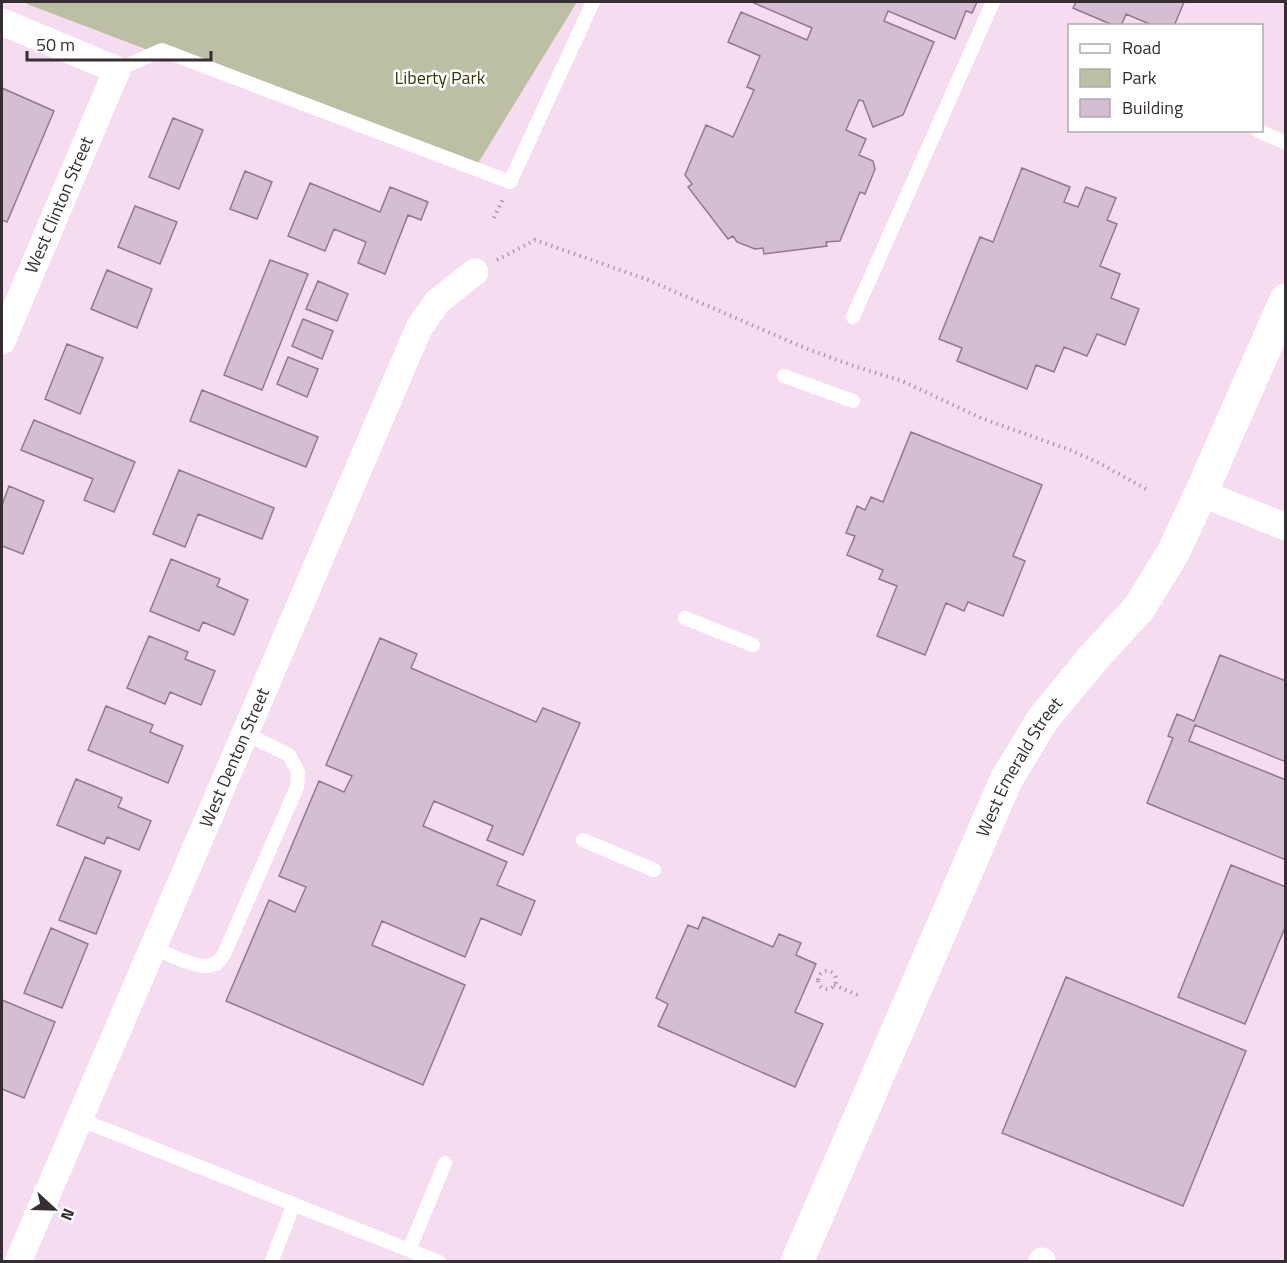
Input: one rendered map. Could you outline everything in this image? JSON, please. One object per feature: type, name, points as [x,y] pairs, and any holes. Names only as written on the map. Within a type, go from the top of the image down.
[{"type":"main road","name":"West Emerald Street","points":[[797,1262],[1006,780],[1043,719],[1138,608],[1173,553],[1286,300]]},
{"type":"street","points":[[2,22],[117,70]]},
{"type":"street","name":"West Clinton Street","points":[[2,341],[117,70]]},
{"type":"street","name":"West Denton Street","points":[[18,1262],[419,328],[437,302],[475,272]]},
{"type":"street","points":[[1201,493],[1286,527]]},
{"type":"lane","points":[[117,70],[162,50],[510,182],[593,2]]},
{"type":"lane","points":[[853,317],[993,2]]},
{"type":"lane","points":[[1261,132],[1286,143]]},
{"type":"lane","points":[[784,376],[853,401]]},
{"type":"lane","points":[[685,618],[753,645]]},
{"type":"lane","points":[[152,947],[198,965],[210,966],[219,961],[297,787],[298,772],[289,755],[244,733]]},
{"type":"lane","points":[[583,840],[654,870]]},
{"type":"lane","points":[[79,1119],[439,1262]]},
{"type":"lane","points":[[409,1250],[446,1163]]},
{"type":"lane","points":[[272,1260],[294,1204]]},
{"type":"path","points":[[475,272],[536,240],[648,280],[815,352],[902,381],[981,418],[1070,450],[1146,489]]},
{"type":"path","points":[[834,986],[836,981],[832,973],[825,971],[820,975],[819,983],[823,987],[834,986],[860,996]]},
{"type":"green space","name":"Liberty Park","points":[[28,2],[577,2],[472,173],[27,4]]},
{"type":"building","points":[[755,2],[977,2],[972,13],[966,11],[955,39],[888,11],[884,21],[934,42],[903,115],[873,127],[863,101],[859,100],[846,130],[866,139],[859,155],[873,161],[875,169],[865,194],[860,192],[840,241],[826,242],[827,246],[764,254],[763,248],[755,249],[737,242],[733,236],[728,239],[688,187],[692,184],[685,175],[706,125],[733,137],[754,90],[747,87],[760,56],[728,42],[741,12],[807,40],[812,28]]},
{"type":"building","points":[[1076,2],[1184,2],[1175,24],[1149,24],[1126,14],[1122,24],[1110,24],[1073,8]]},
{"type":"building","points":[[2,88],[54,111],[7,222],[2,220]]},
{"type":"building","points":[[173,118],[203,130],[179,189],[149,177]]},
{"type":"building","points":[[1022,168],[1070,187],[1064,202],[1078,207],[1086,187],[1116,198],[1107,220],[1117,224],[1100,266],[1120,274],[1111,298],[1139,309],[1125,345],[1097,334],[1087,356],[1064,347],[1054,372],[1036,365],[1027,389],[957,361],[962,348],[939,339],[980,237],[993,242]]},
{"type":"building","points":[[245,171],[272,182],[257,219],[230,209]]},
{"type":"building","points":[[310,183],[380,212],[390,187],[428,202],[421,220],[408,215],[385,274],[358,263],[366,242],[334,229],[325,251],[288,236]]},
{"type":"building","points":[[135,206],[177,222],[160,264],[118,247]]},
{"type":"building","points":[[270,260],[308,274],[262,390],[224,375]]},
{"type":"building","points":[[107,270],[152,289],[137,328],[91,309]]},
{"type":"building","points":[[318,281],[348,294],[337,321],[306,309]]},
{"type":"building","points":[[303,319],[333,331],[322,359],[292,346]]},
{"type":"building","points":[[67,344],[103,358],[80,414],[45,399]]},
{"type":"building","points":[[288,357],[318,369],[307,397],[277,384]]},
{"type":"building","points":[[202,390],[318,437],[306,467],[190,421]]},
{"type":"building","points":[[34,420],[135,462],[114,512],[84,500],[93,479],[21,450]]},
{"type":"building","points":[[911,432],[1042,485],[1013,556],[1025,561],[1003,616],[968,602],[964,611],[946,603],[925,655],[877,636],[897,586],[879,579],[883,570],[847,555],[855,536],[846,533],[857,506],[865,510],[871,497],[883,502]]},
{"type":"building","points":[[179,470],[274,508],[262,539],[198,514],[185,547],[153,534]]},
{"type":"building","points":[[9,486],[44,501],[23,554],[2,546],[2,505]]},
{"type":"building","points":[[171,559],[220,579],[217,586],[248,600],[234,635],[203,622],[199,631],[150,611]]},
{"type":"building","points":[[149,636],[188,652],[185,659],[215,671],[201,705],[170,692],[165,704],[127,688]]},
{"type":"building","points":[[380,638],[417,654],[411,668],[536,722],[543,708],[580,723],[523,855],[487,840],[493,826],[434,801],[423,826],[507,862],[497,885],[535,901],[521,935],[481,918],[465,957],[382,921],[372,945],[465,985],[423,1085],[226,1001],[269,900],[295,912],[306,887],[279,876],[319,781],[344,792],[352,776],[326,765]]},
{"type":"building","points":[[1220,655],[1286,681],[1286,762],[1195,725],[1189,741],[1286,780],[1286,860],[1147,803],[1173,738],[1168,736],[1177,714],[1194,721]]},
{"type":"building","points":[[106,706],[153,725],[150,732],[183,746],[168,783],[88,750]]},
{"type":"building","points":[[76,779],[122,798],[118,807],[151,821],[139,850],[107,837],[104,844],[57,825]]},
{"type":"building","points":[[85,857],[121,871],[96,934],[59,920]]},
{"type":"building","points":[[1231,865],[1286,887],[1286,925],[1245,1024],[1178,997]]},
{"type":"building","points":[[703,917],[773,947],[779,934],[801,943],[796,955],[816,964],[795,1012],[823,1024],[795,1087],[658,1026],[668,1004],[656,998],[688,925],[698,929]]},
{"type":"building","points":[[51,928],[88,944],[62,1008],[24,993]]},
{"type":"building","points":[[1066,977],[1246,1051],[1183,1206],[1002,1133]]},
{"type":"building","points":[[2,1000],[55,1022],[24,1098],[2,1089]]}]
